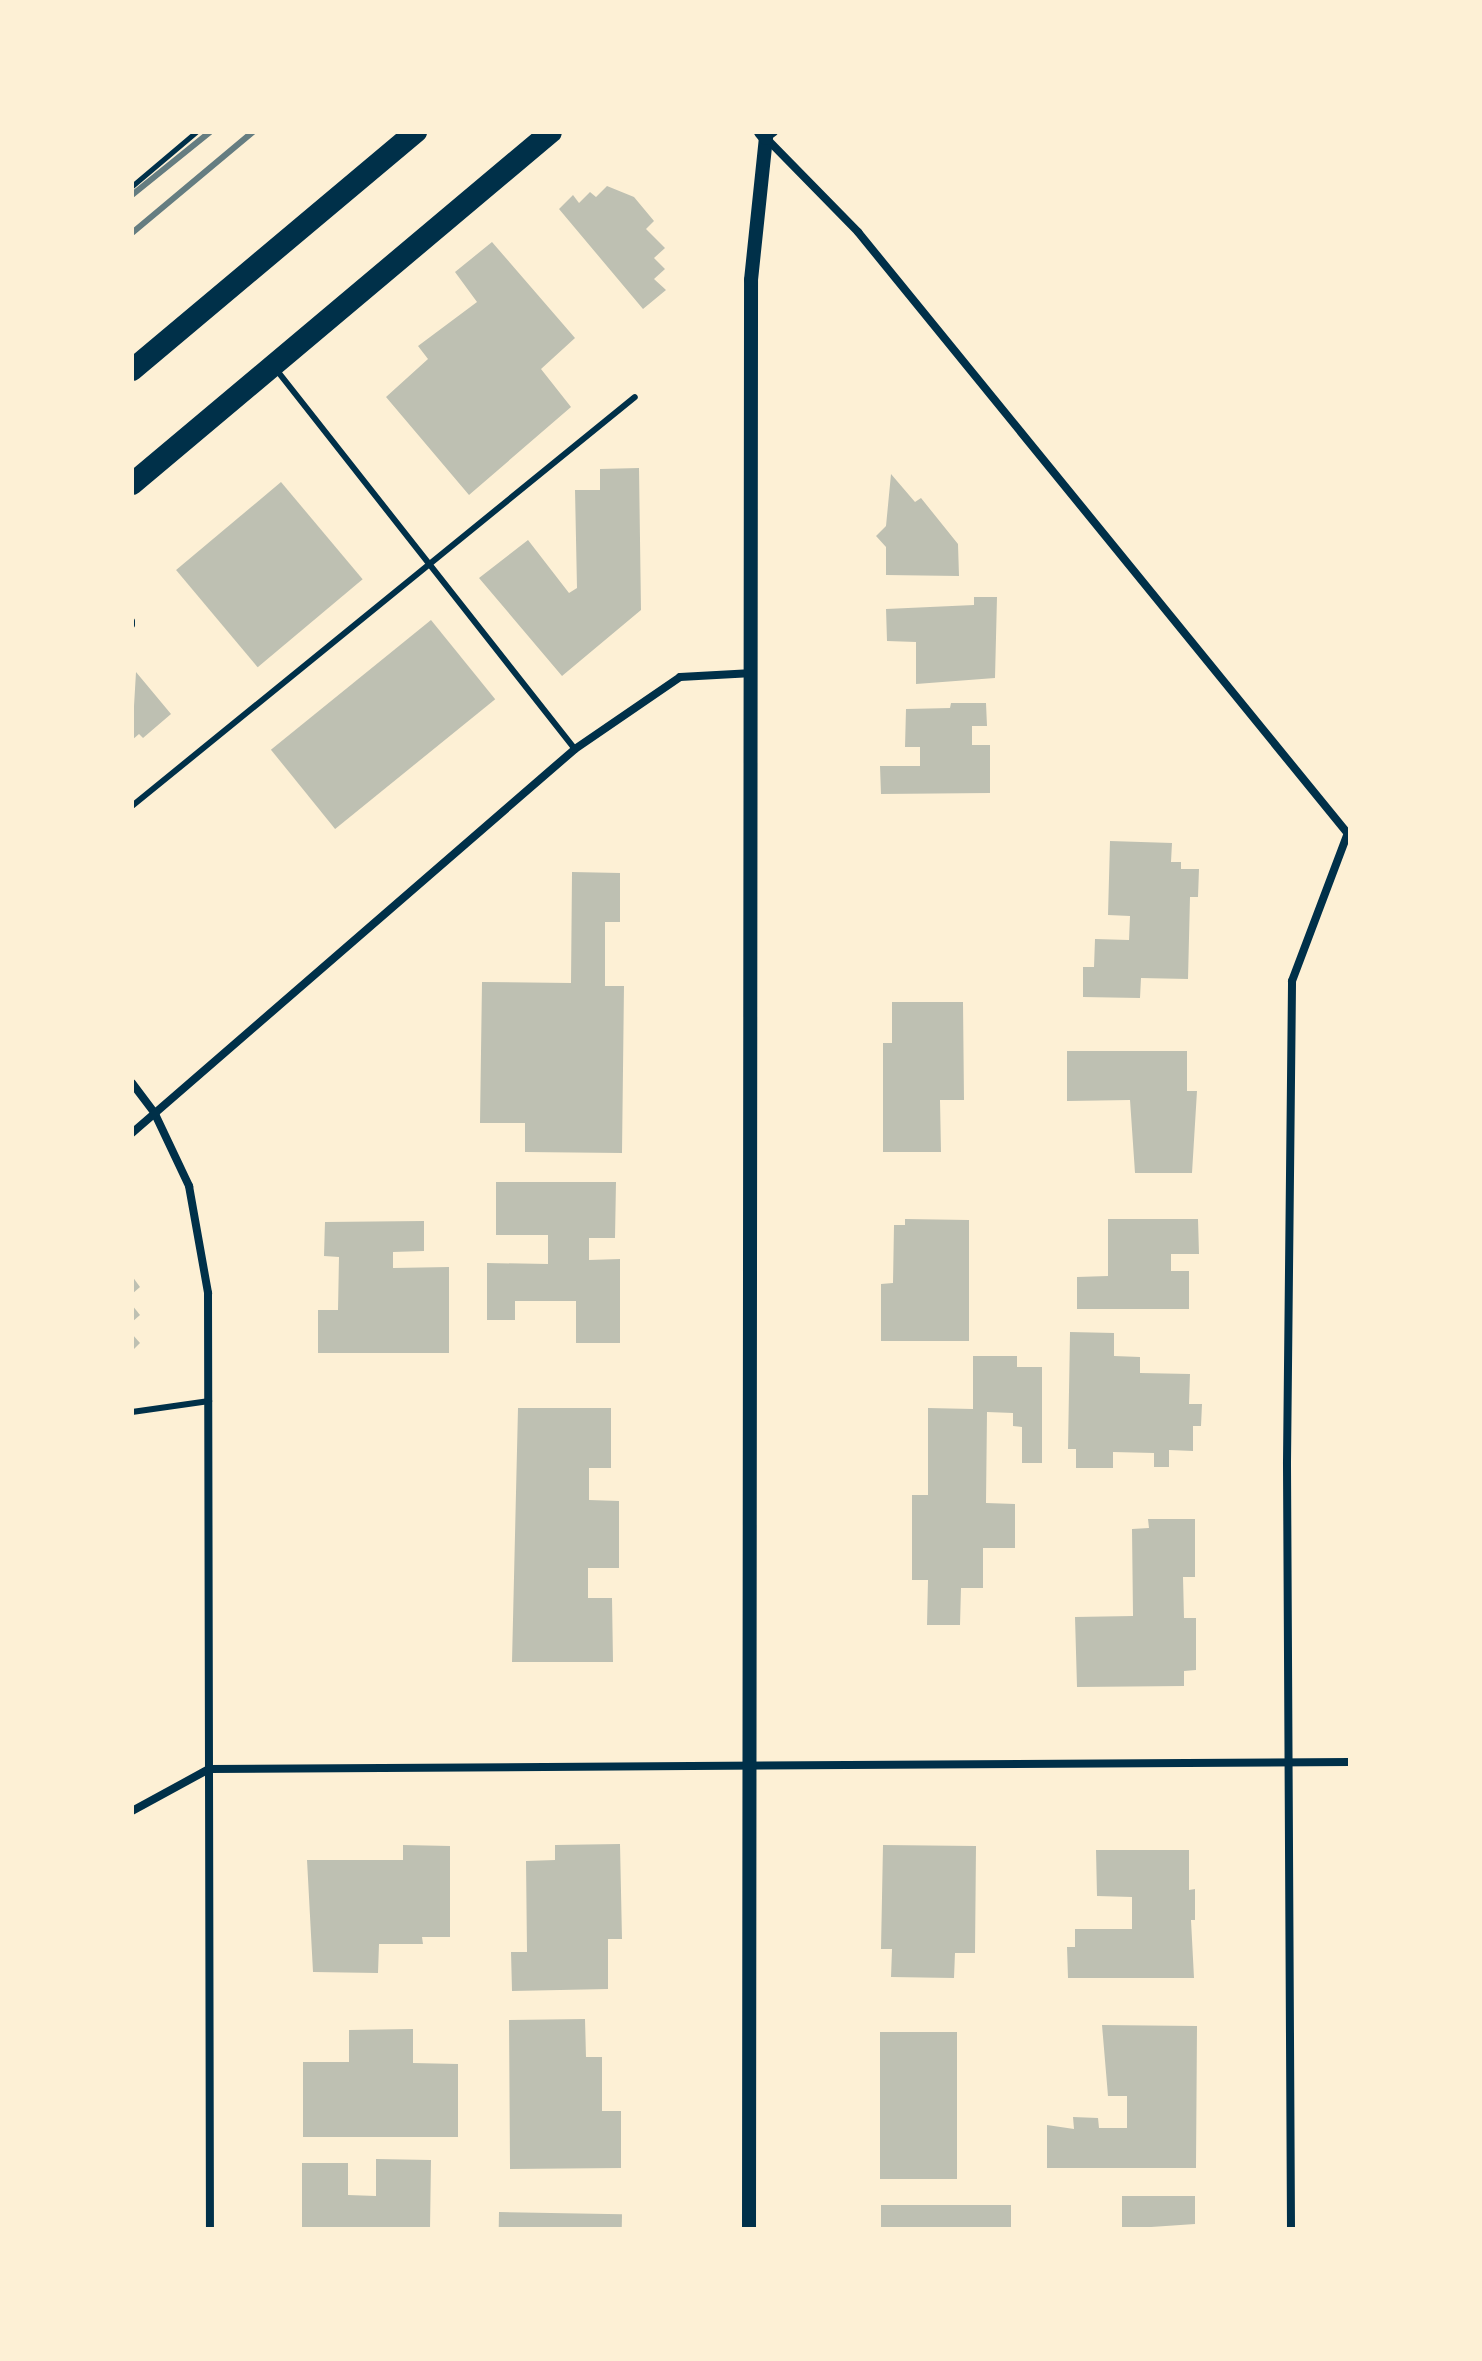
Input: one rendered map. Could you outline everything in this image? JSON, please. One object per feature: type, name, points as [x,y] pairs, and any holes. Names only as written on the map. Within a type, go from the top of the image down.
[{"type":"highway","points":[[132,370],[416,132]]},
{"type":"highway","points":[[132,484],[551,132]]},
{"type":"street","points":[[749,2229],[754,673],[751,280],[767,134]]},
{"type":"street","points":[[767,134],[858,232],[1349,833],[1292,981],[1291,2229]]},
{"type":"street","points":[[132,1133],[575,749],[680,677],[754,673]]},
{"type":"street","points":[[132,1083],[155,1114],[189,1186],[202,1243],[209,1401],[210,2229]]},
{"type":"street","points":[[132,1811],[209,1769],[1350,1762]]},
{"type":"lane","points":[[273,365],[575,749]]},
{"type":"lane","points":[[132,806],[635,397]]},
{"type":"lane","points":[[132,1412],[209,1401]]},
{"type":"path","points":[[132,186],[196,132]]},
{"type":"building","points":[[607,186],[634,197],[654,221],[646,229],[665,248],[654,258],[665,269],[654,279],[666,290],[643,309],[559,209],[573,195],[579,203],[590,192],[596,197]]},
{"type":"building","points":[[492,242],[575,338],[541,369],[571,407],[469,495],[386,397],[428,359],[418,346],[477,302],[455,272]]},
{"type":"building","points":[[639,468],[641,610],[562,676],[479,578],[528,540],[569,593],[577,588],[575,490],[600,490],[600,469]]},
{"type":"building","points":[[891,474],[915,502],[921,498],[958,544],[959,576],[886,575],[886,547],[876,536],[886,526]]},
{"type":"building","points":[[281,482],[363,579],[258,667],[176,570]]},
{"type":"building","points":[[974,597],[997,597],[995,678],[916,684],[916,642],[887,641],[886,609],[974,605]]},
{"type":"building","points":[[431,620],[495,699],[335,829],[271,750]]},
{"type":"building","points":[[136,672],[171,714],[143,738],[139,734],[132,740]]},
{"type":"building","points":[[951,703],[986,703],[987,726],[972,726],[972,745],[990,745],[990,793],[881,794],[880,766],[920,766],[920,747],[905,747],[906,709],[950,708]]},
{"type":"building","points":[[1110,841],[1172,843],[1171,862],[1181,862],[1181,869],[1199,869],[1198,897],[1190,897],[1188,979],[1141,978],[1140,998],[1083,997],[1083,967],[1094,967],[1095,939],[1129,940],[1130,916],[1108,915]]},
{"type":"building","points":[[572,872],[620,873],[620,922],[605,922],[605,986],[624,986],[622,1153],[525,1152],[525,1123],[480,1123],[482,982],[571,983]]},
{"type":"building","points":[[892,1002],[963,1002],[964,1100],[940,1100],[941,1152],[883,1152],[883,1043],[892,1043]]},
{"type":"building","points":[[1067,1051],[1187,1051],[1187,1091],[1197,1091],[1192,1173],[1135,1173],[1130,1100],[1067,1101]]},
{"type":"building","points":[[496,1182],[616,1182],[615,1238],[589,1238],[589,1260],[620,1259],[620,1343],[576,1343],[576,1301],[515,1301],[515,1320],[487,1320],[487,1263],[548,1264],[548,1235],[496,1235]]},
{"type":"building","points":[[905,1219],[969,1220],[969,1341],[881,1341],[881,1284],[893,1283],[894,1225],[905,1225]]},
{"type":"building","points":[[1108,1219],[1198,1219],[1199,1254],[1171,1254],[1171,1271],[1189,1271],[1189,1309],[1077,1309],[1077,1277],[1108,1276]]},
{"type":"building","points":[[424,1221],[424,1251],[393,1252],[393,1268],[449,1267],[449,1353],[318,1353],[318,1310],[338,1310],[339,1257],[324,1256],[325,1222]]},
{"type":"building","points":[[132,1276],[140,1287],[132,1294]]},
{"type":"building","points":[[132,1305],[140,1315],[132,1322]]},
{"type":"building","points":[[1070,1332],[1114,1333],[1114,1356],[1140,1357],[1140,1373],[1190,1374],[1189,1404],[1202,1404],[1201,1426],[1193,1426],[1193,1451],[1169,1450],[1169,1467],[1154,1467],[1154,1453],[1113,1452],[1113,1468],[1076,1468],[1076,1449],[1068,1449]]},
{"type":"building","points":[[132,1334],[140,1343],[132,1351]]},
{"type":"building","points":[[973,1356],[1017,1356],[1017,1367],[1042,1367],[1042,1463],[1022,1463],[1022,1427],[1013,1426],[1013,1413],[987,1412],[986,1503],[1015,1504],[1015,1548],[983,1548],[983,1588],[961,1588],[960,1625],[927,1625],[928,1580],[912,1580],[912,1495],[928,1495],[928,1408],[973,1409]]},
{"type":"building","points":[[518,1408],[611,1408],[611,1468],[589,1468],[589,1500],[619,1501],[619,1568],[588,1568],[588,1598],[612,1598],[613,1662],[512,1662]]},
{"type":"building","points":[[1148,1519],[1195,1519],[1195,1577],[1183,1577],[1184,1618],[1196,1618],[1196,1670],[1184,1671],[1184,1686],[1077,1687],[1075,1617],[1133,1616],[1132,1529],[1149,1528]]},
{"type":"building","points":[[620,1844],[622,1939],[608,1939],[608,1989],[512,1991],[511,1952],[527,1952],[526,1861],[555,1860],[555,1845]]},
{"type":"building","points":[[403,1845],[450,1846],[450,1937],[422,1937],[423,1944],[379,1944],[378,1973],[313,1972],[307,1860],[403,1860]]},
{"type":"building","points":[[883,1845],[976,1846],[975,1953],[955,1953],[954,1978],[891,1977],[892,1949],[881,1949]]},
{"type":"building","points":[[1096,1850],[1189,1850],[1189,1890],[1195,1889],[1195,1920],[1191,1920],[1194,1978],[1068,1978],[1067,1947],[1075,1947],[1075,1929],[1132,1929],[1132,1897],[1097,1896]]},
{"type":"building","points":[[585,2019],[586,2057],[602,2057],[602,2111],[621,2111],[621,2168],[510,2169],[509,2020]]},
{"type":"building","points":[[1102,2025],[1197,2026],[1196,2168],[1047,2168],[1047,2125],[1074,2129],[1073,2117],[1098,2118],[1099,2128],[1127,2128],[1127,2096],[1108,2096]]},
{"type":"building","points":[[413,2029],[413,2063],[458,2064],[458,2137],[303,2137],[303,2062],[349,2062],[349,2030]]},
{"type":"building","points":[[880,2032],[957,2032],[957,2179],[880,2179]]},
{"type":"building","points":[[376,2159],[431,2160],[430,2229],[302,2229],[302,2163],[348,2163],[348,2195],[376,2196]]},
{"type":"building","points":[[1122,2196],[1195,2196],[1195,2224],[1122,2229]]},
{"type":"building","points":[[881,2205],[1011,2205],[1011,2229],[881,2229]]},
{"type":"building","points":[[499,2212],[622,2214],[622,2229],[499,2229]]},
{"type":"railway","points":[[132,195],[210,132]]},
{"type":"railway","points":[[132,233],[253,132]]}]
